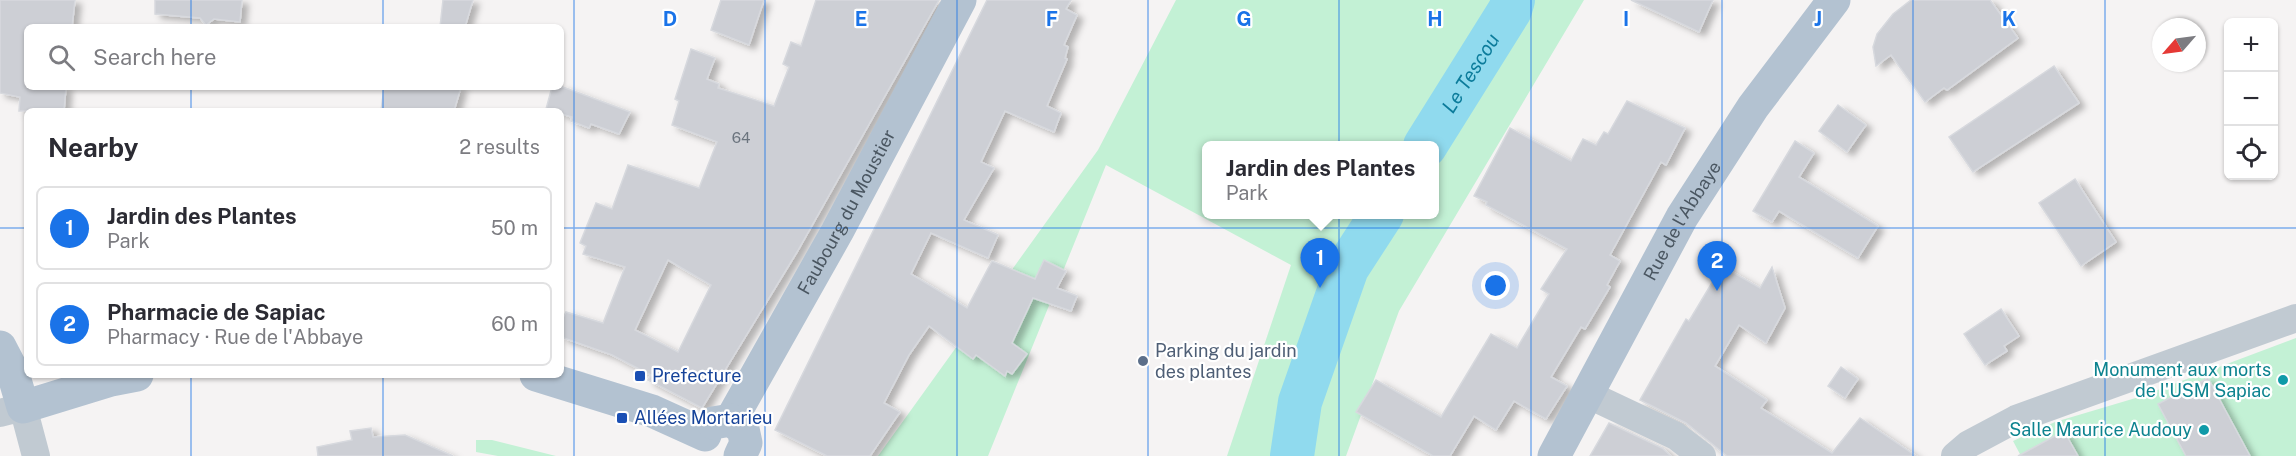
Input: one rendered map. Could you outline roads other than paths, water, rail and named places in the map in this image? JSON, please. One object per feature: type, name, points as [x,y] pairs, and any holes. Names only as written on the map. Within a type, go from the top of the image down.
[{"type":"main road","name":"Faubourg du Moustier","points":[[715,437],[837,232],[960,0]]},
{"type":"main road","name":"Rue de l'Abbaye","points":[[1554,456],[1691,203],[1754,107],[1834,0]]},
{"type":"main road","points":[[0,347],[12,370],[12,410],[121,378]]},
{"type":"main road","points":[[546,378],[652,411],[715,437],[737,424],[746,436],[746,443],[740,456]]},
{"type":"street","points":[[1955,456],[1969,444],[2016,419],[2296,318]]},
{"type":"street","points":[[1587,394],[1676,436],[1702,456]]},
{"type":"street","points":[[12,410],[36,456]]},
{"type":"waterway","name":"Le Tescou","points":[[1428,141],[1510,10],[1513,0]]},
{"type":"waterway","name":"Le Tescou","points":[[1292,456],[1300,402],[1347,268],[1379,219]]},
{"type":"place","name":"Jardin des Plantes","points":[[1320,288]]},
{"type":"place","name":"Pharmacie de Sapiac","points":[[1717,291]]},
{"type":"place","name":"Parking du jardin des plantes","points":[[1143,361]]},
{"type":"place","name":"Prefecture","points":[[640,376]]},
{"type":"place","name":"Monument aux morts de l'USM Sapiac","points":[[2283,380]]},
{"type":"place","name":"Allées Mortarieu","points":[[622,418]]},
{"type":"place","name":"Salle Maurice Audouy","points":[[2204,430]]}]
